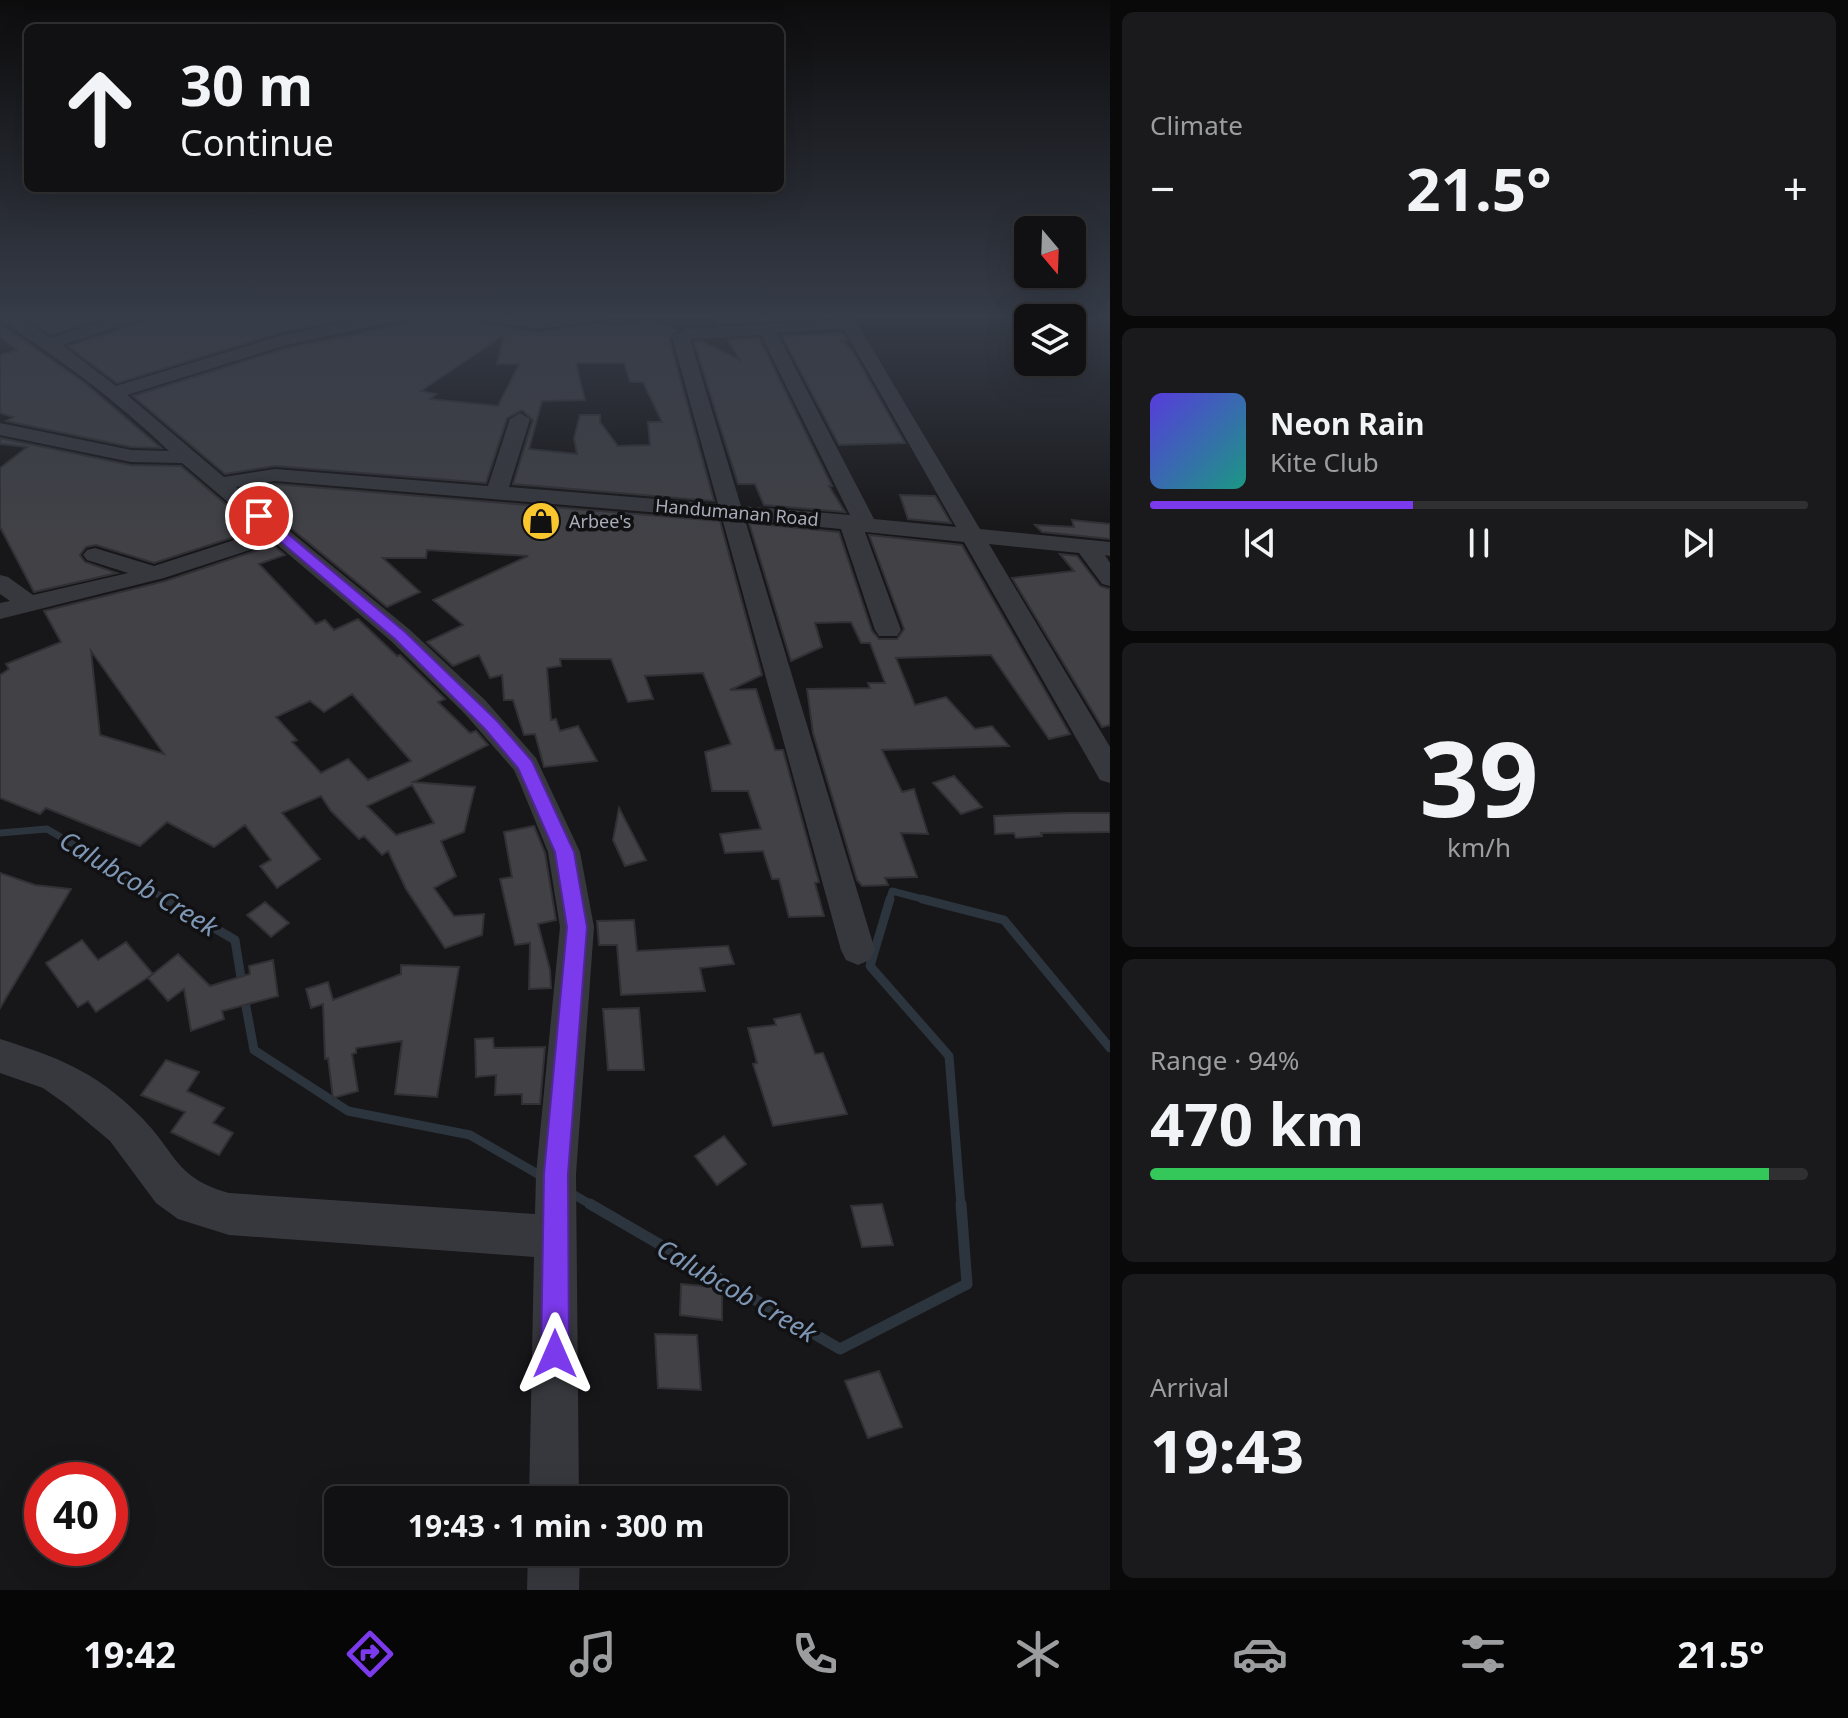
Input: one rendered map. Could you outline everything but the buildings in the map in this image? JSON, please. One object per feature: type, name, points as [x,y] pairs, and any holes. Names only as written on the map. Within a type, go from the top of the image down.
[{"type":"street","points":[[109,389],[400,635],[445,677],[526,765],[564,852],[577,927],[556,1174],[554,1486]]},
{"type":"street","points":[[114,393],[126,389]]},
{"type":"street","points":[[697,389],[858,950]]},
{"type":"street","points":[[795,389],[857,523],[888,630]]},
{"type":"street","points":[[887,389],[1110,772]]},
{"type":"street","points":[[497,491],[520,419]]},
{"type":"street","points":[[0,429],[131,456],[187,457]]},
{"type":"street","name":"Handumanan Road","points":[[221,484],[248,477],[275,475],[497,491],[1110,549]]},
{"type":"street","points":[[0,611],[156,573],[278,533]]},
{"type":"street","points":[[1086,546],[1110,579]]},
{"type":"street","points":[[95,555],[156,573]]},
{"type":"street","points":[[0,582],[29,604]]},
{"type":"street","points":[[0,1056],[55,1074],[81,1092],[124,1127],[171,1188],[193,1204],[229,1214],[556,1233]]},
{"type":"street","points":[[553,1590],[554,1566]]},
{"type":"waterway","name":"Calubcob Creek","points":[[0,833],[47,829],[169,901]]},
{"type":"waterway","name":"Calubcob Creek","points":[[889,901],[892,891],[930,901]]},
{"type":"waterway","name":"Calubcob Creek","points":[[165,899],[235,940],[242,984]]},
{"type":"waterway","name":"Calubcob Creek","points":[[890,899],[870,966],[949,1056],[961,1206]]},
{"type":"waterway","name":"Calubcob Creek","points":[[922,899],[1004,920],[1110,1048]]},
{"type":"waterway","name":"Calubcob Creek","points":[[244,996],[254,1050],[348,1111],[470,1135],[543,1177]]},
{"type":"waterway","name":"Calubcob Creek","points":[[571,1193],[593,1206]]},
{"type":"waterway","name":"Calubcob Creek","points":[[590,1204],[840,1349],[967,1284],[961,1204]]},
{"type":"place","name":"Arbee's","points":[[541,521]]},
{"type":"route","points":[[259,516],[400,635],[508,743],[526,765],[564,852],[577,927],[556,1174],[555,1354]]}]
